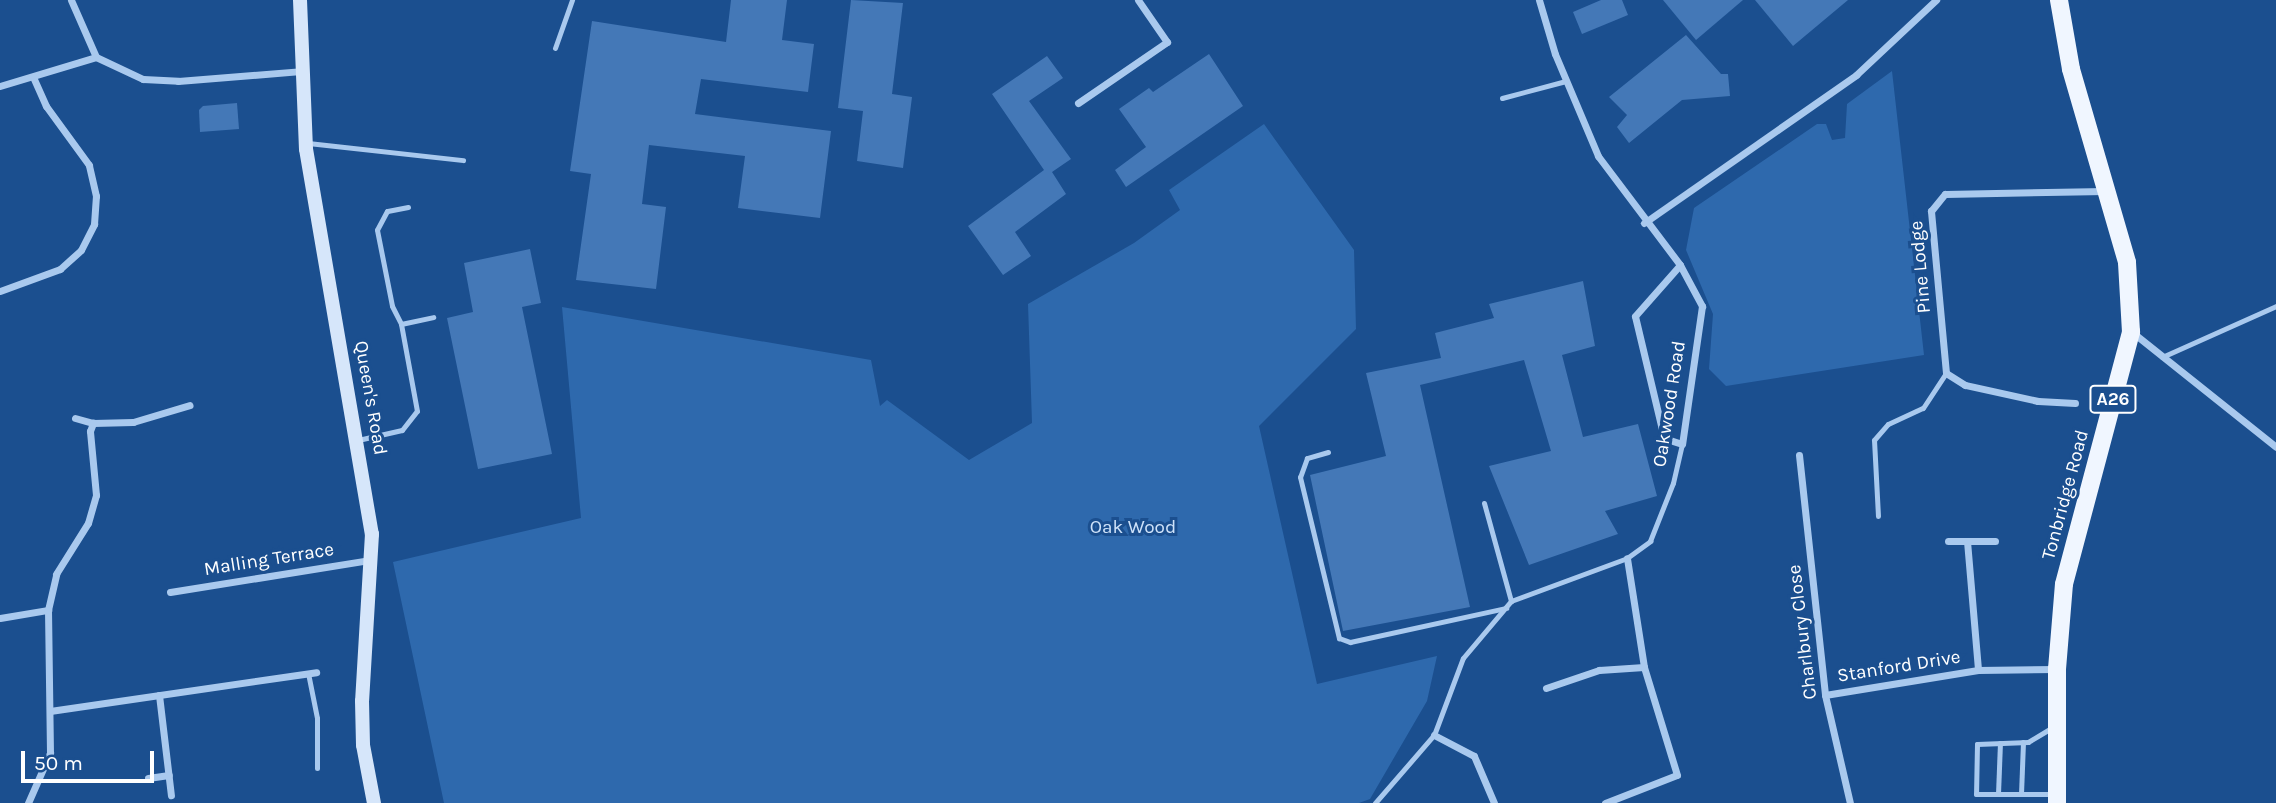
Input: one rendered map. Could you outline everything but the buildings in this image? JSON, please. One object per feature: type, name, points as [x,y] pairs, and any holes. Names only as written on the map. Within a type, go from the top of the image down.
[{"type":"main road","name":"Tonbridge Road","points":[[2057,799],[2056,669],[2064,584],[2131,332],[2126,262],[2110,190],[2071,69],[2059,0]]},
{"type":"street","points":[[71,0],[96,57],[143,79],[166,80],[301,71]]},
{"type":"street","name":"Queen's Road","points":[[300,0],[305,143],[358,440],[373,560],[362,701],[363,745],[371,802]]},
{"type":"street","points":[[1078,103],[1167,42],[1138,0]]},
{"type":"street","name":"Oakwood Road","points":[[1539,0],[1566,81],[1598,156],[1644,223],[1680,265],[1702,306],[1682,444]]},
{"type":"street","points":[[1644,223],[1856,75],[1936,0]]},
{"type":"street","points":[[0,86],[34,79],[96,57]]},
{"type":"street","points":[[0,291],[60,269],[81,250],[94,224],[96,196],[89,165],[46,106],[34,79]]},
{"type":"street","name":"Pine Lodge","points":[[1946,373],[1931,211],[1945,194],[2082,195],[2110,190]]},
{"type":"street","points":[[1680,265],[1635,316],[1664,438],[1682,444]]},
{"type":"street","points":[[2131,332],[2276,447]]},
{"type":"street","points":[[1946,373],[1965,385],[2038,401],[2075,403]]},
{"type":"street","points":[[75,418],[93,423],[133,422],[190,405]]},
{"type":"street","points":[[28,803],[50,753],[48,610],[55,574],[88,523],[96,495],[90,431],[93,423]]},
{"type":"street","name":"Charlbury Close","points":[[1798,455],[1825,695],[1850,803]]},
{"type":"street","points":[[1948,541],[1995,541]]},
{"type":"street","name":"Stanford Drive","points":[[1967,541],[1978,670]]},
{"type":"street","points":[[1605,803],[1677,775],[1644,667],[1627,558]]},
{"type":"street","name":"Malling Terrace","points":[[170,592],[373,560]]},
{"type":"street","points":[[0,618],[48,610]]},
{"type":"street","points":[[1546,688],[1599,670],[1644,667]]},
{"type":"street","name":"Stanford Drive","points":[[1825,695],[1978,670],[2056,669]]},
{"type":"street","points":[[50,711],[312,673]]},
{"type":"street","points":[[159,695],[171,795]]},
{"type":"street","points":[[1434,735],[1474,756],[1493,803]]},
{"type":"street","points":[[148,778],[169,775]]},
{"type":"lane","points":[[555,48],[572,0]]},
{"type":"lane","points":[[1502,98],[1566,81]]},
{"type":"lane","points":[[305,143],[463,160]]},
{"type":"lane","points":[[358,440],[402,430],[418,411],[401,324],[392,306],[377,230],[387,211],[408,207]]},
{"type":"lane","points":[[2162,356],[2276,306]]},
{"type":"lane","points":[[401,324],[433,317]]},
{"type":"lane","points":[[1878,516],[1874,440],[1888,424],[1923,408],[1946,373]]},
{"type":"lane","name":"Oakwood Road","points":[[1511,601],[1627,558],[1650,541],[1673,483],[1682,444]]},
{"type":"lane","points":[[1328,452],[1307,457],[1300,477],[1339,638],[1350,642],[1506,608]]},
{"type":"lane","points":[[1374,803],[1434,735],[1463,658],[1511,601],[1483,503]]},
{"type":"lane","points":[[312,673],[317,718],[317,768]]},
{"type":"lane","points":[[2057,725],[2023,742],[1977,744],[1976,794],[2021,794],[2057,799]]},
{"type":"lane","points":[[2021,794],[2023,742]]},
{"type":"lane","points":[[1998,794],[2000,743]]},
{"type":"green space","points":[[1892,71],[1924,355],[1726,386],[1709,369],[1713,314],[1686,250],[1694,208],[1817,124],[1826,124],[1832,140],[1845,138],[1847,104]]},
{"type":"green space","name":"Oak Wood","points":[[1264,124],[1354,250],[1356,329],[1259,426],[1317,684],[1437,656],[1427,701],[1370,799],[1359,803],[444,803],[393,562],[581,518],[562,307],[871,360],[880,406],[887,400],[969,460],[1032,423],[1028,304],[1134,243],[1180,210],[1169,190]]}]
